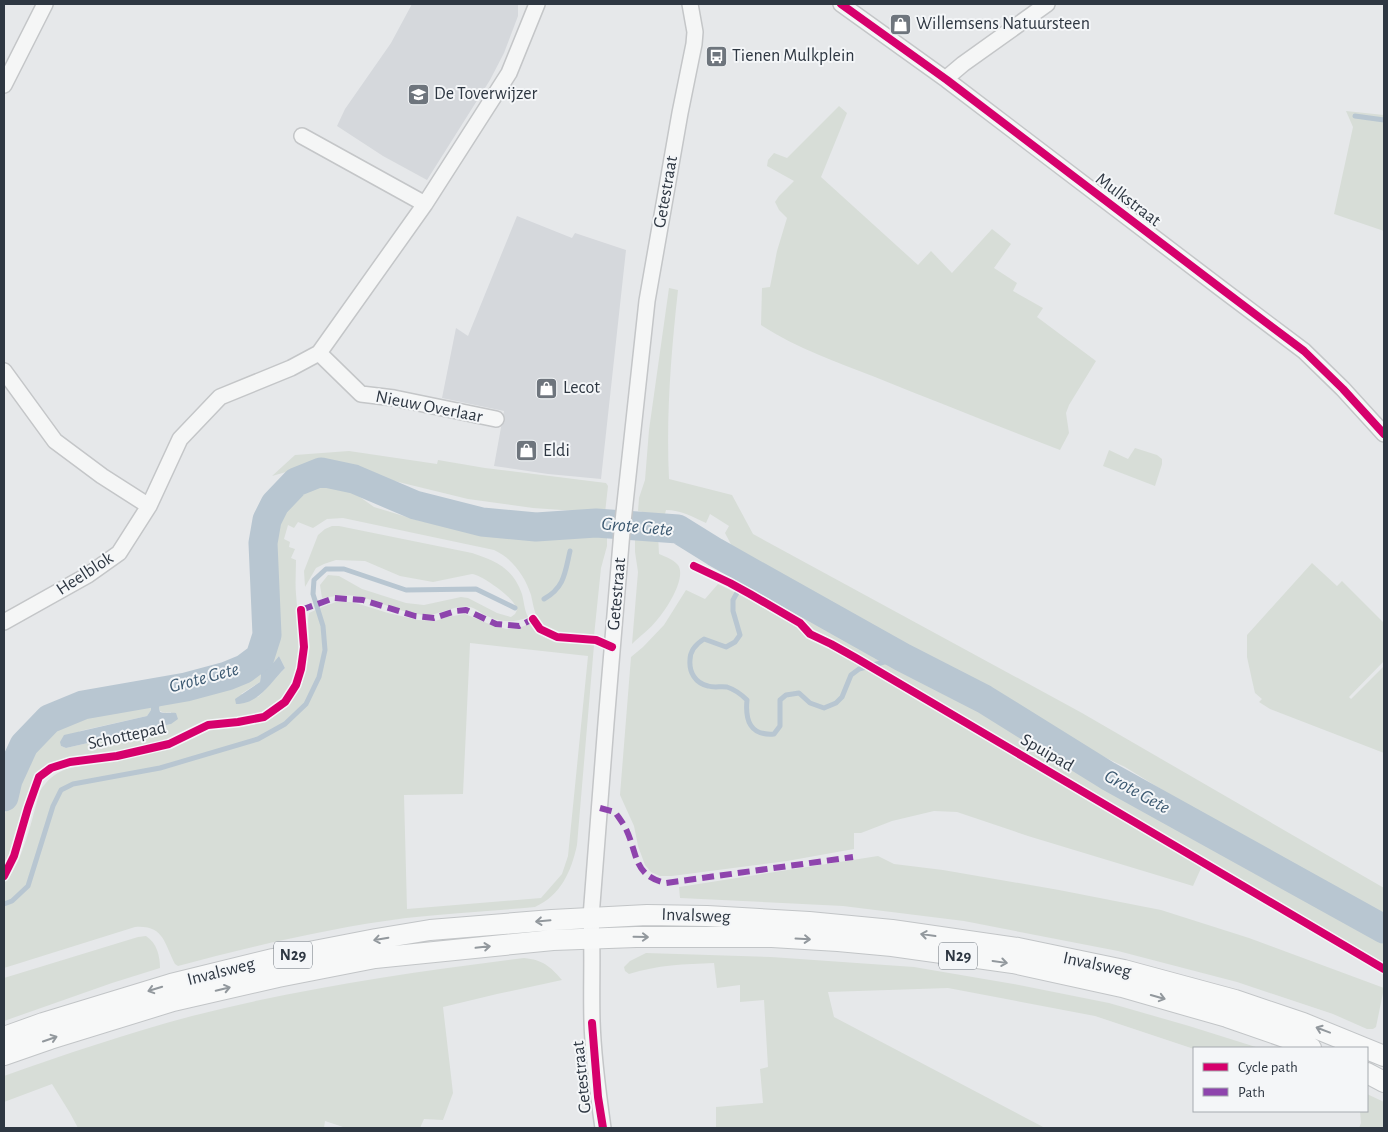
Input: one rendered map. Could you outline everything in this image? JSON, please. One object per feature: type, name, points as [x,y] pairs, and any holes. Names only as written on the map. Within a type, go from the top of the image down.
[{"type":"main road","name":"Invalsweg","points":[[4,1037],[170,984],[273,959],[430,930],[591,917],[646,915],[809,922],[892,930],[1018,948],[1124,970],[1235,1000],[1303,1022],[1363,1047]]},
{"type":"main road","name":"Invalsweg","points":[[4,1056],[50,1039],[173,1001],[278,977],[375,958],[553,940],[592,938],[772,937],[829,940],[892,946],[1013,963],[1141,992],[1227,1017],[1310,1047]]},
{"type":"main road","name":"Invalsweg","points":[[1368,1049],[1384,1056]]},
{"type":"main road","points":[[1368,1074],[1384,1082]]},
{"type":"street","points":[[4,85],[45,4]]},
{"type":"street","points":[[4,371],[55,441],[102,476],[149,506],[180,438],[220,397],[291,368],[319,354],[425,204],[509,73],[536,4]]},
{"type":"street","name":"Getestraat","points":[[603,1128],[598,1096],[592,1023],[591,917],[607,704],[622,531],[647,301],[694,44],[695,32],[690,4]]},
{"type":"street","name":"Mulkstraat","points":[[841,4],[947,80],[1304,351],[1344,389],[1384,434]]},
{"type":"street","points":[[947,80],[950,74],[962,64],[1047,4]]},
{"type":"street","points":[[302,136],[425,204]]},
{"type":"street","name":"Nieuw Overlaar","points":[[319,354],[362,394],[394,398],[496,419]]},
{"type":"street","name":"Heelblok","points":[[4,622],[88,575],[119,553],[149,506]]},
{"type":"shaded area","name":"De Toverwijzer","points":[[412,4],[518,4],[518,16],[504,53],[490,80],[427,180],[383,156],[337,126],[345,109],[391,43]]},
{"type":"shaded area","points":[[839,106],[847,113],[821,177],[918,265],[931,251],[952,273],[992,229],[1011,244],[994,268],[1017,283],[1013,291],[1043,308],[1037,317],[1096,361],[1069,405],[1066,413],[1069,433],[1060,450],[817,354],[788,341],[761,325],[762,288],[770,287],[777,251],[787,218],[779,210],[775,202],[794,181],[767,166],[768,160],[774,153],[787,158]]},
{"type":"shaded area","points":[[1346,111],[1384,115],[1384,231],[1334,214],[1353,127]]},
{"type":"shaded area","points":[[517,216],[572,238],[575,233],[626,250],[601,479],[494,466],[504,411],[442,398],[456,328],[468,336]]},
{"type":"shaded area","points":[[669,288],[678,290],[670,384],[669,479],[732,495],[753,534],[1082,713],[1384,888],[1384,922],[1293,870],[1125,767],[1079,745],[1013,705],[806,588],[739,555],[735,552],[725,533],[729,526],[710,514],[706,523],[687,514],[671,510],[666,510],[664,518],[643,516],[643,512],[638,511],[639,498],[645,480],[649,430]]},
{"type":"shaded area","points":[[1135,448],[1157,455],[1162,459],[1155,486],[1103,466],[1109,450],[1128,459]]},
{"type":"shaded area","points":[[349,451],[437,464],[438,460],[485,468],[606,483],[608,486],[605,513],[533,508],[468,499],[382,478],[331,463],[314,464],[272,476],[295,455]]},
{"type":"shaded area","points":[[319,483],[333,484],[350,490],[374,507],[420,521],[513,538],[513,533],[568,537],[591,528],[603,530],[607,537],[607,546],[601,568],[594,636],[558,633],[544,626],[536,614],[531,595],[517,568],[501,553],[494,550],[343,518],[327,519],[313,528],[298,522],[294,528],[288,525],[284,539],[290,542],[289,547],[295,549],[291,558],[296,560],[300,642],[296,674],[290,688],[280,700],[266,710],[253,715],[210,720],[200,723],[173,738],[140,747],[70,760],[43,769],[32,783],[12,851],[4,869],[4,816],[24,765],[40,740],[50,729],[73,718],[143,700],[151,702],[151,710],[147,716],[80,731],[61,746],[66,748],[171,724],[171,712],[165,713],[160,711],[160,704],[171,699],[216,689],[257,670],[260,671],[261,675],[260,682],[241,694],[258,697],[285,668],[279,656],[271,664],[266,661],[276,639],[278,624],[277,602],[270,572],[272,542],[275,528],[286,503],[295,493],[306,486]]},
{"type":"shaded area","points":[[332,526],[472,553],[489,559],[503,567],[514,578],[522,594],[528,617],[516,621],[500,620],[489,617],[470,607],[453,608],[435,614],[424,615],[407,612],[357,596],[344,595],[322,598],[320,585],[328,575],[339,576],[362,589],[406,603],[424,605],[461,597],[468,598],[497,613],[511,617],[517,610],[513,602],[505,594],[488,581],[476,575],[472,574],[433,582],[400,576],[365,561],[336,560],[324,564],[316,568],[305,587],[304,571],[318,535]]},
{"type":"shaded area","points":[[642,533],[658,534],[659,554],[678,565],[680,578],[670,602],[661,615],[632,644],[638,572],[635,538],[641,538]]},
{"type":"shaded area","points":[[1312,563],[1337,586],[1342,581],[1384,623],[1384,661],[1349,697],[1351,699],[1384,666],[1384,753],[1270,709],[1259,702],[1262,699],[1255,693],[1247,657],[1247,635]]},
{"type":"shaded area","points":[[731,567],[860,640],[884,658],[1163,813],[1347,921],[1384,940],[1384,963],[962,716],[822,637],[770,602],[726,576]]},
{"type":"shaded area","points":[[718,584],[778,616],[1202,866],[1193,886],[1028,836],[957,812],[934,811],[892,821],[861,833],[854,833],[854,849],[787,861],[672,876],[660,876],[651,872],[645,865],[638,846],[634,826],[620,795],[631,657],[664,625],[686,590],[705,599]]},
{"type":"shaded area","points":[[336,602],[350,602],[418,620],[435,621],[465,614],[494,626],[507,629],[519,628],[531,623],[542,635],[548,638],[567,643],[594,645],[577,845],[572,864],[564,882],[552,896],[535,907],[422,916],[377,922],[291,938],[178,966],[175,964],[158,932],[145,927],[135,927],[4,968],[4,883],[16,865],[21,853],[40,791],[45,784],[54,775],[66,769],[158,751],[215,728],[238,726],[260,721],[288,705],[305,671],[309,646],[309,613]],"holes":[[[470,643],[588,656],[568,856],[562,874],[541,898],[407,909],[404,795],[463,794]]]},
{"type":"shaded area","points":[[279,656],[285,668],[264,692],[244,703],[236,704],[235,699],[260,682],[260,671],[257,670],[266,658],[271,664]]},
{"type":"shaded area","points":[[151,702],[160,704],[160,712],[176,713],[178,719],[171,724],[66,748],[61,746],[60,742],[64,735],[147,716],[151,710]]},
{"type":"shaded area","points":[[878,856],[894,864],[943,870],[1161,910],[1249,938],[1384,988],[1376,1027],[1367,1029],[1333,1014],[1237,982],[1118,951],[964,921],[843,906],[680,898],[679,887]]},
{"type":"shaded area","points":[[146,936],[153,942],[157,950],[160,968],[4,1021],[4,978]]},
{"type":"shaded area","points":[[646,953],[771,957],[914,967],[1109,1003],[1256,1047],[1193,1047],[1193,1049],[1095,1016],[948,988],[828,992],[834,1017],[1045,1128],[716,1128],[716,1107],[763,1103],[760,1069],[768,1067],[764,1000],[740,1002],[740,985],[717,988],[714,963],[661,967],[629,974],[625,971],[624,967],[630,961]]},
{"type":"shaded area","points":[[524,958],[546,964],[562,980],[443,1007],[453,1093],[443,1120],[424,1119],[420,1128],[346,1128],[325,1121],[324,1128],[78,1128],[52,1084],[4,1102],[4,1076],[97,1044],[192,1016],[316,989],[399,975]]},
{"type":"shaded area","points":[[1368,1094],[1384,1102],[1384,1128],[1359,1128],[1361,1123],[1360,1112],[1368,1112]]},
{"type":"waterway","points":[[1355,116],[1384,120]]},
{"type":"waterway","name":"Grote Gete","points":[[4,797],[8,780],[24,745],[49,719],[83,705],[186,687],[227,676],[244,669],[260,657],[267,635],[263,543],[267,520],[275,504],[296,482],[321,472],[354,479],[415,505],[482,522],[536,527],[596,523],[678,529],[715,552],[902,657],[984,699],[1108,776],[1384,929]]},
{"type":"waterway","points":[[655,517],[655,527]]},
{"type":"waterway","points":[[570,525],[571,535]]},
{"type":"waterway","points":[[544,599],[560,584],[570,551]]},
{"type":"waterway","points":[[4,904],[12,901],[28,886],[53,806],[61,790],[73,784],[160,768],[258,739],[285,724],[306,704],[319,677],[325,650],[323,626],[313,594],[314,580],[326,569],[344,569],[406,590],[476,589],[515,608]]},
{"type":"waterway","points":[[749,571],[733,600],[733,611],[740,635],[735,642],[726,647],[704,639],[692,650],[690,664],[696,680],[703,685],[730,688],[747,700],[748,720],[754,729],[759,732],[774,734],[780,726],[780,700],[786,695],[799,693],[810,703],[824,708],[836,703],[842,697],[851,675],[859,669],[902,657]]},
{"type":"marked path","points":[[301,610],[334,598],[363,600],[415,616],[434,618],[466,610],[496,624],[519,626],[533,619]]},
{"type":"marked path","points":[[600,808],[615,812],[621,820],[642,869],[655,880],[666,883],[853,857]]},
{"type":"cycle path","points":[[841,4],[947,80],[1304,351],[1343,389],[1384,434]]},
{"type":"cycle path","name":"Spuipad","points":[[694,566],[730,583],[800,623],[810,634],[856,658],[1384,969]]},
{"type":"cycle path","name":"Schottepad","points":[[4,876],[14,856],[39,777],[51,768],[70,762],[117,756],[169,744],[208,725],[264,717],[285,702],[296,685],[301,669],[304,647],[301,610]]},
{"type":"cycle path","points":[[533,619],[540,629],[557,637],[596,640],[612,647]]},
{"type":"cycle path","points":[[592,1023],[598,1097],[603,1128]]},
{"type":"place","name":"Willemsens Natuursteen","points":[[900,24]]},
{"type":"place","name":"Tienen Mulkplein","points":[[716,56]]},
{"type":"place","name":"De Toverwijzer","points":[[418,94]]},
{"type":"place","name":"Lecot","points":[[547,388]]},
{"type":"place","name":"Eldi","points":[[527,451]]}]
